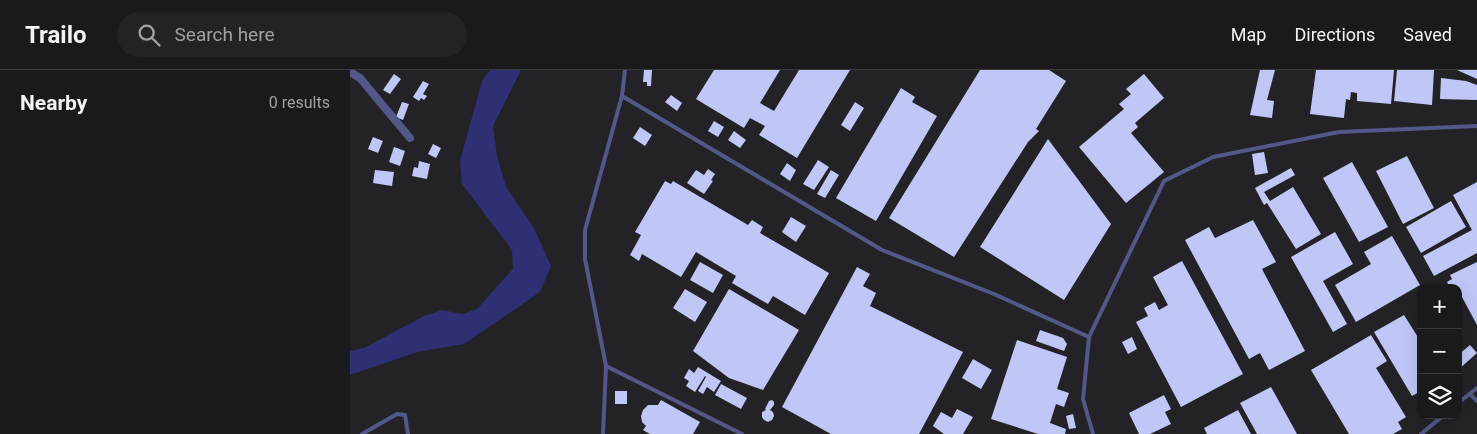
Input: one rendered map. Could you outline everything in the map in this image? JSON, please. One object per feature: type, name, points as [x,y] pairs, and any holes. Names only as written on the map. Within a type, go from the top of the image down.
[{"type":"street","points":[[350,72],[360,78],[410,138]]},
{"type":"lane","points":[[603,434],[606,366],[585,259],[585,230],[622,96],[625,70]]},
{"type":"lane","points":[[622,96],[882,250],[994,294],[1089,336]]},
{"type":"lane","points":[[1093,434],[1082,399],[1089,336],[1164,181],[1213,157],[1339,132],[1477,126]]},
{"type":"lane","points":[[606,366],[733,432],[742,434]]},
{"type":"lane","points":[[1462,401],[1477,388]]},
{"type":"lane","points":[[1470,394],[1477,401]]},
{"type":"lane","points":[[362,434],[397,414],[405,415],[408,434]]},
{"type":"lane","points":[[1421,434],[1439,419]]},
{"type":"shaded area","points":[[490,70],[521,70],[493,126],[497,156],[506,187],[534,228],[551,266],[540,292],[464,344],[417,352],[350,375],[350,351],[364,348],[424,316],[442,310],[462,314],[477,309],[513,269],[512,250],[462,184],[460,161],[482,81]]},
{"type":"building","points":[[644,70],[652,70],[651,86],[647,86],[647,82],[643,82]]},
{"type":"building","points":[[714,70],[780,70],[760,103],[774,111],[799,70],[850,70],[797,158],[759,135],[765,126],[750,118],[744,128],[696,99]]},
{"type":"building","points":[[980,70],[1049,70],[1066,81],[1036,129],[1039,131],[1028,142],[954,257],[889,218]]},
{"type":"building","points":[[1260,70],[1275,70],[1267,100],[1274,101],[1272,118],[1250,115]]},
{"type":"building","points":[[1316,70],[1394,70],[1391,104],[1357,101],[1357,93],[1351,92],[1350,100],[1346,99],[1344,118],[1310,114]]},
{"type":"building","points":[[1397,70],[1434,70],[1432,105],[1394,101]]},
{"type":"building","points":[[1457,70],[1477,70],[1477,79]]},
{"type":"building","points":[[394,74],[401,79],[390,94],[383,90]]},
{"type":"building","points":[[1144,74],[1164,98],[1135,123],[1138,127],[1131,133],[1164,172],[1126,203],[1079,147],[1124,109],[1119,104],[1131,94],[1126,89]]},
{"type":"building","points":[[1441,78],[1466,81],[1477,85],[1477,100],[1440,99]]},
{"type":"building","points":[[423,81],[429,84],[423,94],[427,96],[424,100],[421,98],[419,101],[413,97]]},
{"type":"building","points":[[901,88],[915,97],[912,102],[937,116],[876,221],[836,198]]},
{"type":"building","points":[[671,95],[682,103],[677,111],[665,102]]},
{"type":"building","points":[[402,102],[409,104],[403,120],[396,117]]},
{"type":"building","points":[[855,102],[864,108],[850,131],[841,125]]},
{"type":"building","points":[[714,121],[724,127],[718,137],[708,131]]},
{"type":"building","points":[[640,127],[652,135],[645,146],[633,138]]},
{"type":"building","points":[[734,131],[746,140],[740,148],[728,140]]},
{"type":"building","points":[[373,137],[383,141],[378,153],[368,149]]},
{"type":"building","points":[[1048,139],[1111,224],[1064,300],[980,247]]},
{"type":"building","points":[[433,144],[441,148],[436,158],[428,154]]},
{"type":"building","points":[[394,147],[405,151],[400,166],[389,162]]},
{"type":"building","points":[[1264,152],[1268,173],[1255,175],[1252,154]]},
{"type":"building","points":[[1407,156],[1434,208],[1403,224],[1376,171]]},
{"type":"building","points":[[818,160],[829,167],[814,190],[803,184]]},
{"type":"building","points":[[419,161],[430,164],[427,179],[412,176],[414,167],[418,168]]},
{"type":"building","points":[[1352,162],[1388,227],[1359,242],[1323,178]]},
{"type":"building","points":[[787,163],[796,170],[790,181],[780,174]]},
{"type":"building","points":[[1291,168],[1295,175],[1264,192],[1270,201],[1293,187],[1321,234],[1296,249],[1267,203],[1264,205],[1255,188]]},
{"type":"building","points":[[708,169],[715,174],[711,180],[713,181],[704,194],[687,183],[696,170],[704,175]]},
{"type":"building","points":[[375,170],[394,172],[392,186],[373,183]]},
{"type":"building","points":[[831,170],[839,175],[825,198],[817,194]]},
{"type":"building","points":[[665,181],[671,184],[673,181],[748,225],[752,220],[763,227],[760,233],[829,273],[805,315],[773,296],[768,304],[732,283],[736,276],[696,252],[681,277],[642,254],[639,261],[630,255],[641,235],[635,232]]},
{"type":"building","points":[[1477,182],[1477,253],[1434,276],[1423,256],[1472,230],[1453,195]]},
{"type":"building","points":[[1451,201],[1466,227],[1421,253],[1406,227]]},
{"type":"building","points":[[791,217],[806,226],[796,242],[782,232]]},
{"type":"building","points":[[1253,220],[1276,262],[1262,269],[1305,351],[1269,370],[1260,353],[1249,359],[1185,240],[1209,227],[1215,238]]},
{"type":"building","points":[[1335,232],[1353,264],[1323,281],[1347,324],[1333,332],[1291,257]]},
{"type":"building","points":[[1392,236],[1419,284],[1356,322],[1335,285],[1371,264],[1364,252]]},
{"type":"building","points":[[1182,261],[1243,374],[1181,407],[1136,322],[1148,316],[1144,308],[1155,302],[1159,310],[1168,305],[1153,277]]},
{"type":"building","points":[[700,262],[723,275],[713,293],[690,280]]},
{"type":"building","points":[[1477,262],[1477,325],[1462,297],[1462,284],[1448,284],[1447,282],[1452,279],[1450,275]]},
{"type":"building","points":[[857,267],[870,274],[863,286],[876,293],[870,306],[963,352],[919,434],[831,434],[782,407]]},
{"type":"building","points":[[685,289],[707,302],[695,322],[673,308]]},
{"type":"building","points":[[729,289],[799,330],[763,390],[729,378],[693,351]]},
{"type":"building","points":[[1404,315],[1417,336],[1417,393],[1412,396],[1374,332]]},
{"type":"building","points":[[1040,330],[1063,338],[1067,344],[1064,351],[1036,341]]},
{"type":"building","points":[[1371,335],[1387,361],[1376,368],[1406,417],[1398,422],[1402,429],[1393,434],[1349,434],[1311,370]]},
{"type":"building","points":[[1132,337],[1137,349],[1128,354],[1122,342]]},
{"type":"building","points":[[1017,340],[1067,357],[1057,389],[1069,393],[1064,407],[1056,404],[1050,423],[1066,429],[1065,434],[1038,434],[991,419]]},
{"type":"building","points":[[1470,345],[1477,353],[1462,366],[1462,352]]},
{"type":"building","points":[[973,359],[992,370],[981,389],[962,378]]},
{"type":"building","points":[[698,367],[721,381],[714,392],[707,387],[703,394],[698,391],[705,376],[695,392],[686,386],[689,381],[684,378],[689,369],[694,373]]},
{"type":"building","points":[[721,384],[747,398],[741,409],[715,395]]},
{"type":"building","points":[[1271,387],[1297,434],[1257,434],[1240,403]]},
{"type":"building","points":[[615,391],[627,391],[627,404],[615,404]]},
{"type":"building","points":[[1164,395],[1171,409],[1165,412],[1171,424],[1150,434],[1139,434],[1129,413]]},
{"type":"building","points":[[661,400],[700,422],[693,434],[650,434],[643,430],[646,426],[642,422],[643,410],[648,405],[658,405]]},
{"type":"building","points":[[772,400],[774,405],[770,410],[774,416],[768,422],[762,417],[762,412],[766,410],[769,401]]},
{"type":"building","points":[[957,409],[973,417],[963,434],[944,434],[933,426],[941,412],[952,418]]},
{"type":"building","points":[[1238,410],[1251,434],[1207,434],[1204,428]]},
{"type":"building","points":[[1073,414],[1076,428],[1069,429],[1066,416]]}]
